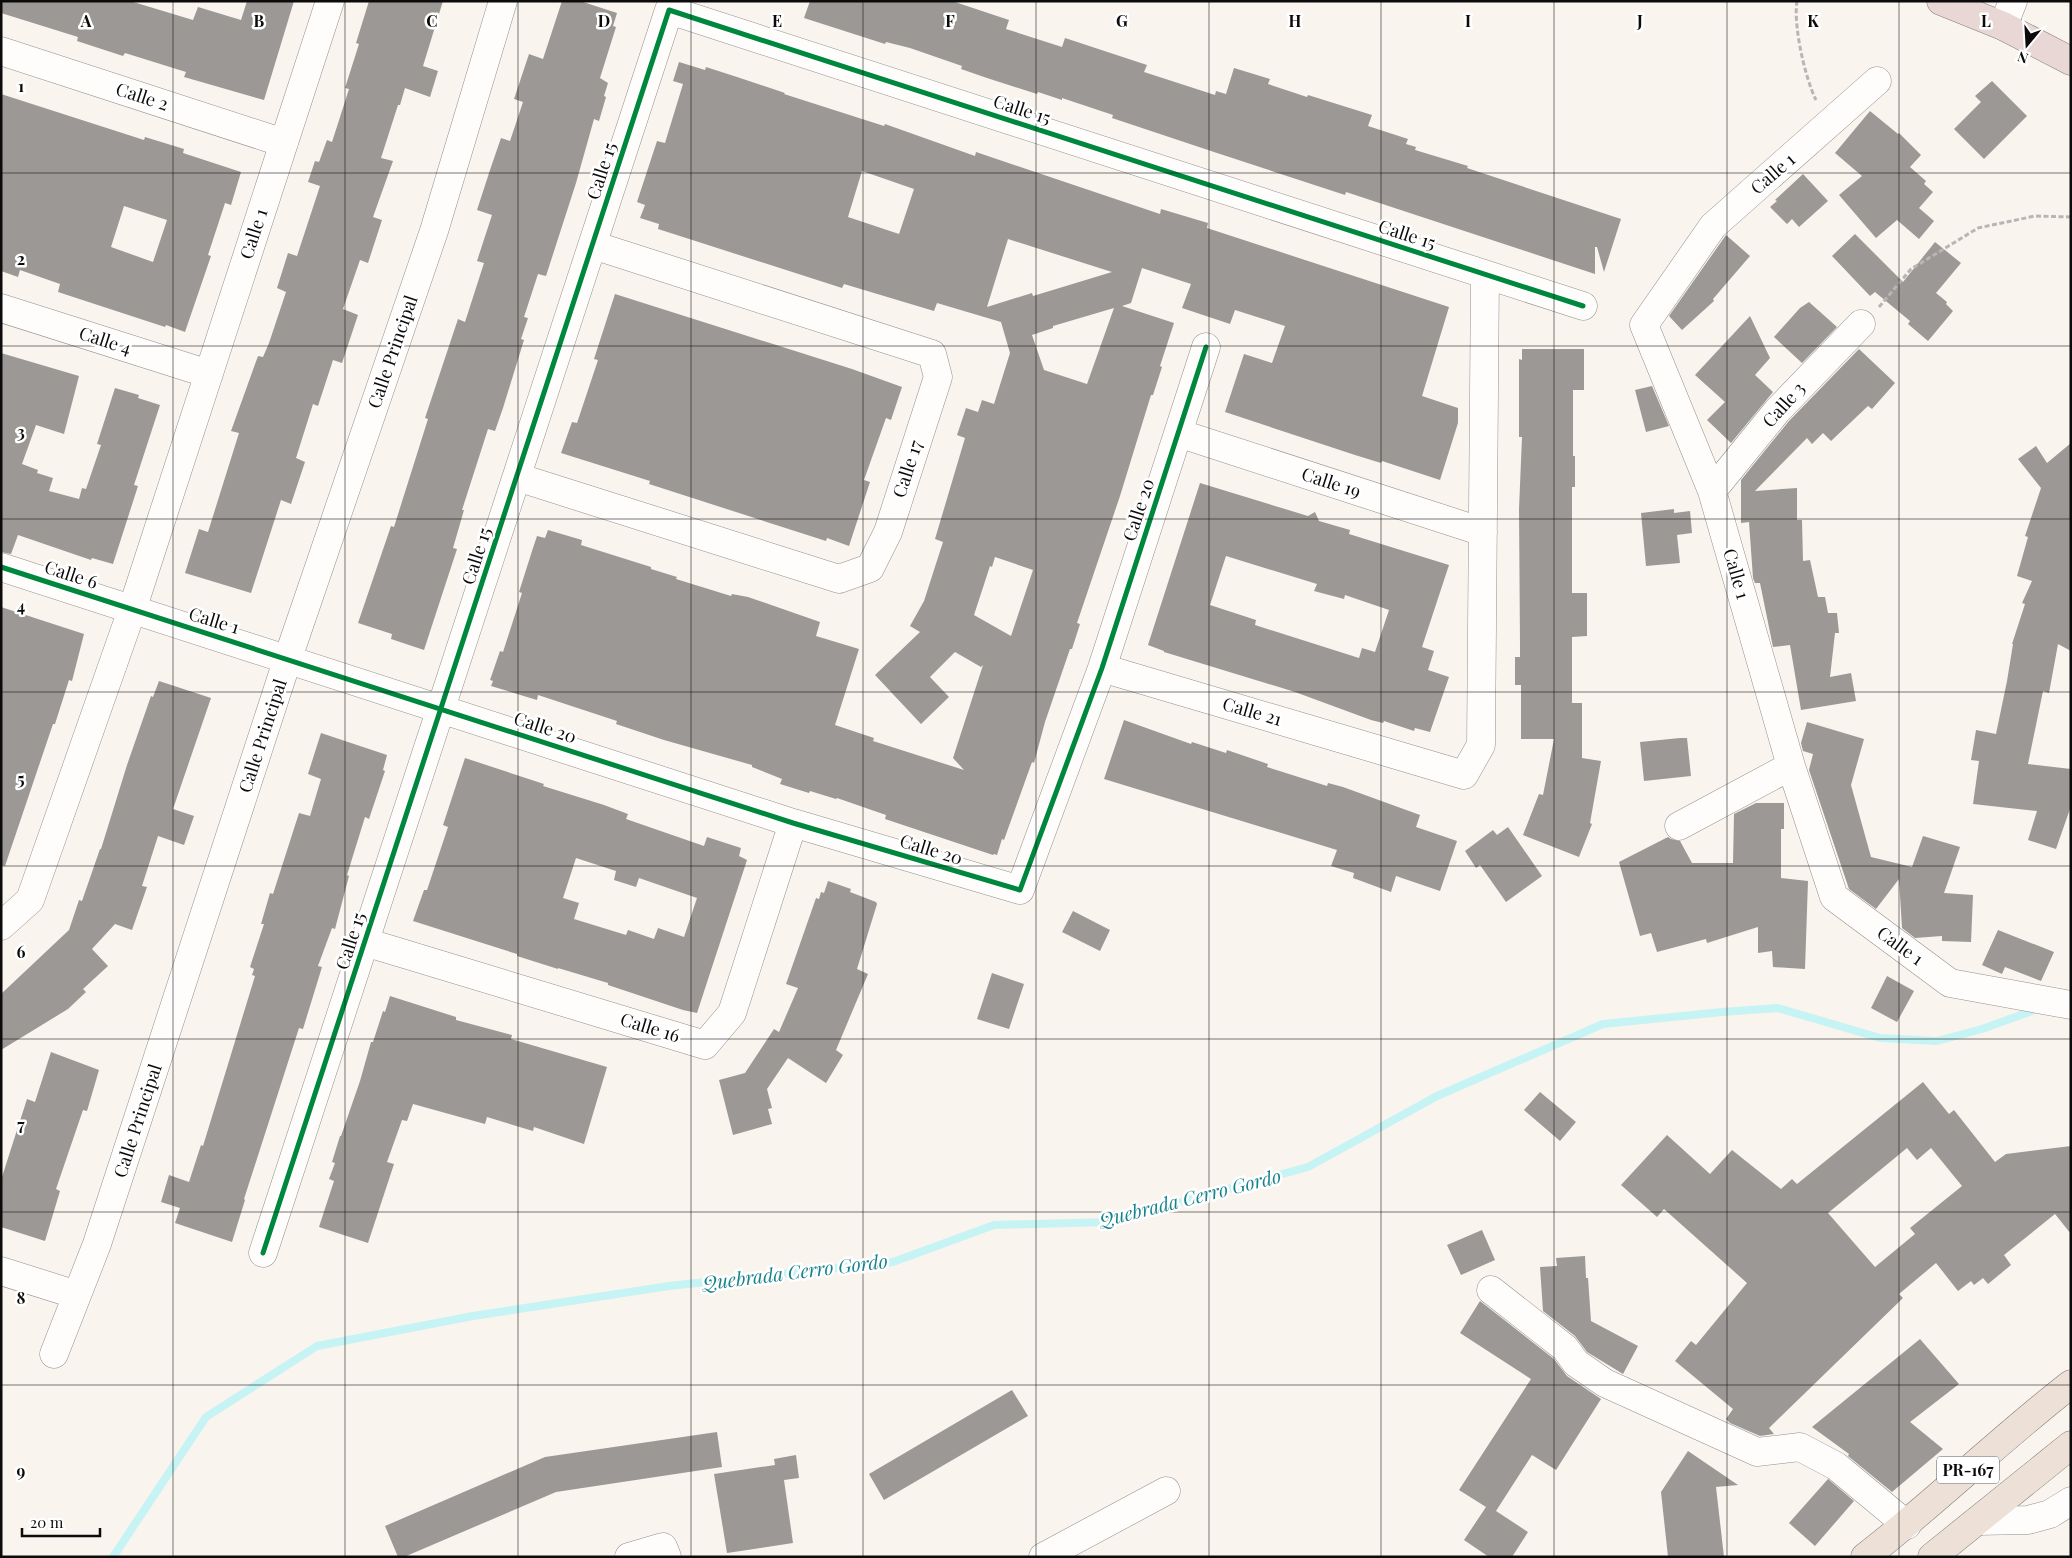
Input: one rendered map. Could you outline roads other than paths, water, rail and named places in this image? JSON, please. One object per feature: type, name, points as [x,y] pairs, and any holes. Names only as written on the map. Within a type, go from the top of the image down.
[{"type":"highway","points":[[1941,1],[2003,26],[2071,61]]},
{"type":"main road","name":"PR-167","points":[[1865,1557],[1907,1525],[2022,1423],[2071,1384]]},
{"type":"main road","name":"PR-167","points":[[1932,1557],[2071,1445]]},
{"type":"street","name":"Calle 1","points":[[1,926],[30,900],[132,610],[330,1]]},
{"type":"street","name":"Calle Principal","points":[[54,1354],[97,1244],[288,658],[434,231],[503,1]]},
{"type":"street","points":[[2003,26],[2013,1]]},
{"type":"street","name":"Calle 15","points":[[263,1253],[669,10],[1583,306]]},
{"type":"street","name":"Calle 2","points":[[1,51],[284,143]]},
{"type":"street","name":"Calle 1","points":[[1877,81],[1713,226],[1644,325],[1712,490],[1791,766],[1834,897],[1950,982],[2071,1005]]},
{"type":"street","name":"Calle 17","points":[[517,478],[839,579],[870,568],[888,532],[938,377],[932,354],[593,245]]},
{"type":"street","points":[[1483,532],[1485,275]]},
{"type":"street","name":"Calle 4","points":[[1,308],[208,374]]},
{"type":"street","name":"Calle 3","points":[[1712,490],[1777,411],[1870,316]]},
{"type":"street","name":"Calle 20","points":[[288,658],[793,823],[1020,890],[1102,668],[1206,347]]},
{"type":"street","name":"Calle 19","points":[[1178,433],[1483,532]]},
{"type":"street","name":"Calle 21","points":[[1102,668],[1464,775],[1481,746],[1483,532]]},
{"type":"street","name":"Calle 6","points":[[1,567],[132,610]]},
{"type":"street","name":"Calle 1","points":[[132,610],[288,658]]},
{"type":"street","points":[[1679,826],[1791,766]]},
{"type":"street","name":"Calle 16","points":[[365,942],[705,1045],[732,1013],[793,823]]},
{"type":"street","points":[[1,1271],[78,1295]]},
{"type":"street","points":[[1491,1290],[1565,1348],[1576,1363],[1605,1383],[1757,1452],[1800,1447],[1836,1466],[1907,1525]]},
{"type":"street","points":[[1043,1557],[1166,1491]]},
{"type":"street","points":[[1977,1520],[2028,1520],[2050,1514],[2071,1501]]},
{"type":"street","points":[[630,1557],[663,1547],[667,1557]]},
{"type":"waterway","name":"Quebrada Cerro Gordo","points":[[113,1557],[206,1417],[317,1346],[473,1316],[669,1286],[893,1262],[994,1225],[1108,1222],[1308,1167],[1437,1096],[1603,1024],[1778,1008],[1880,1038],[1937,1041],[1982,1029],[2032,1011]]}]
